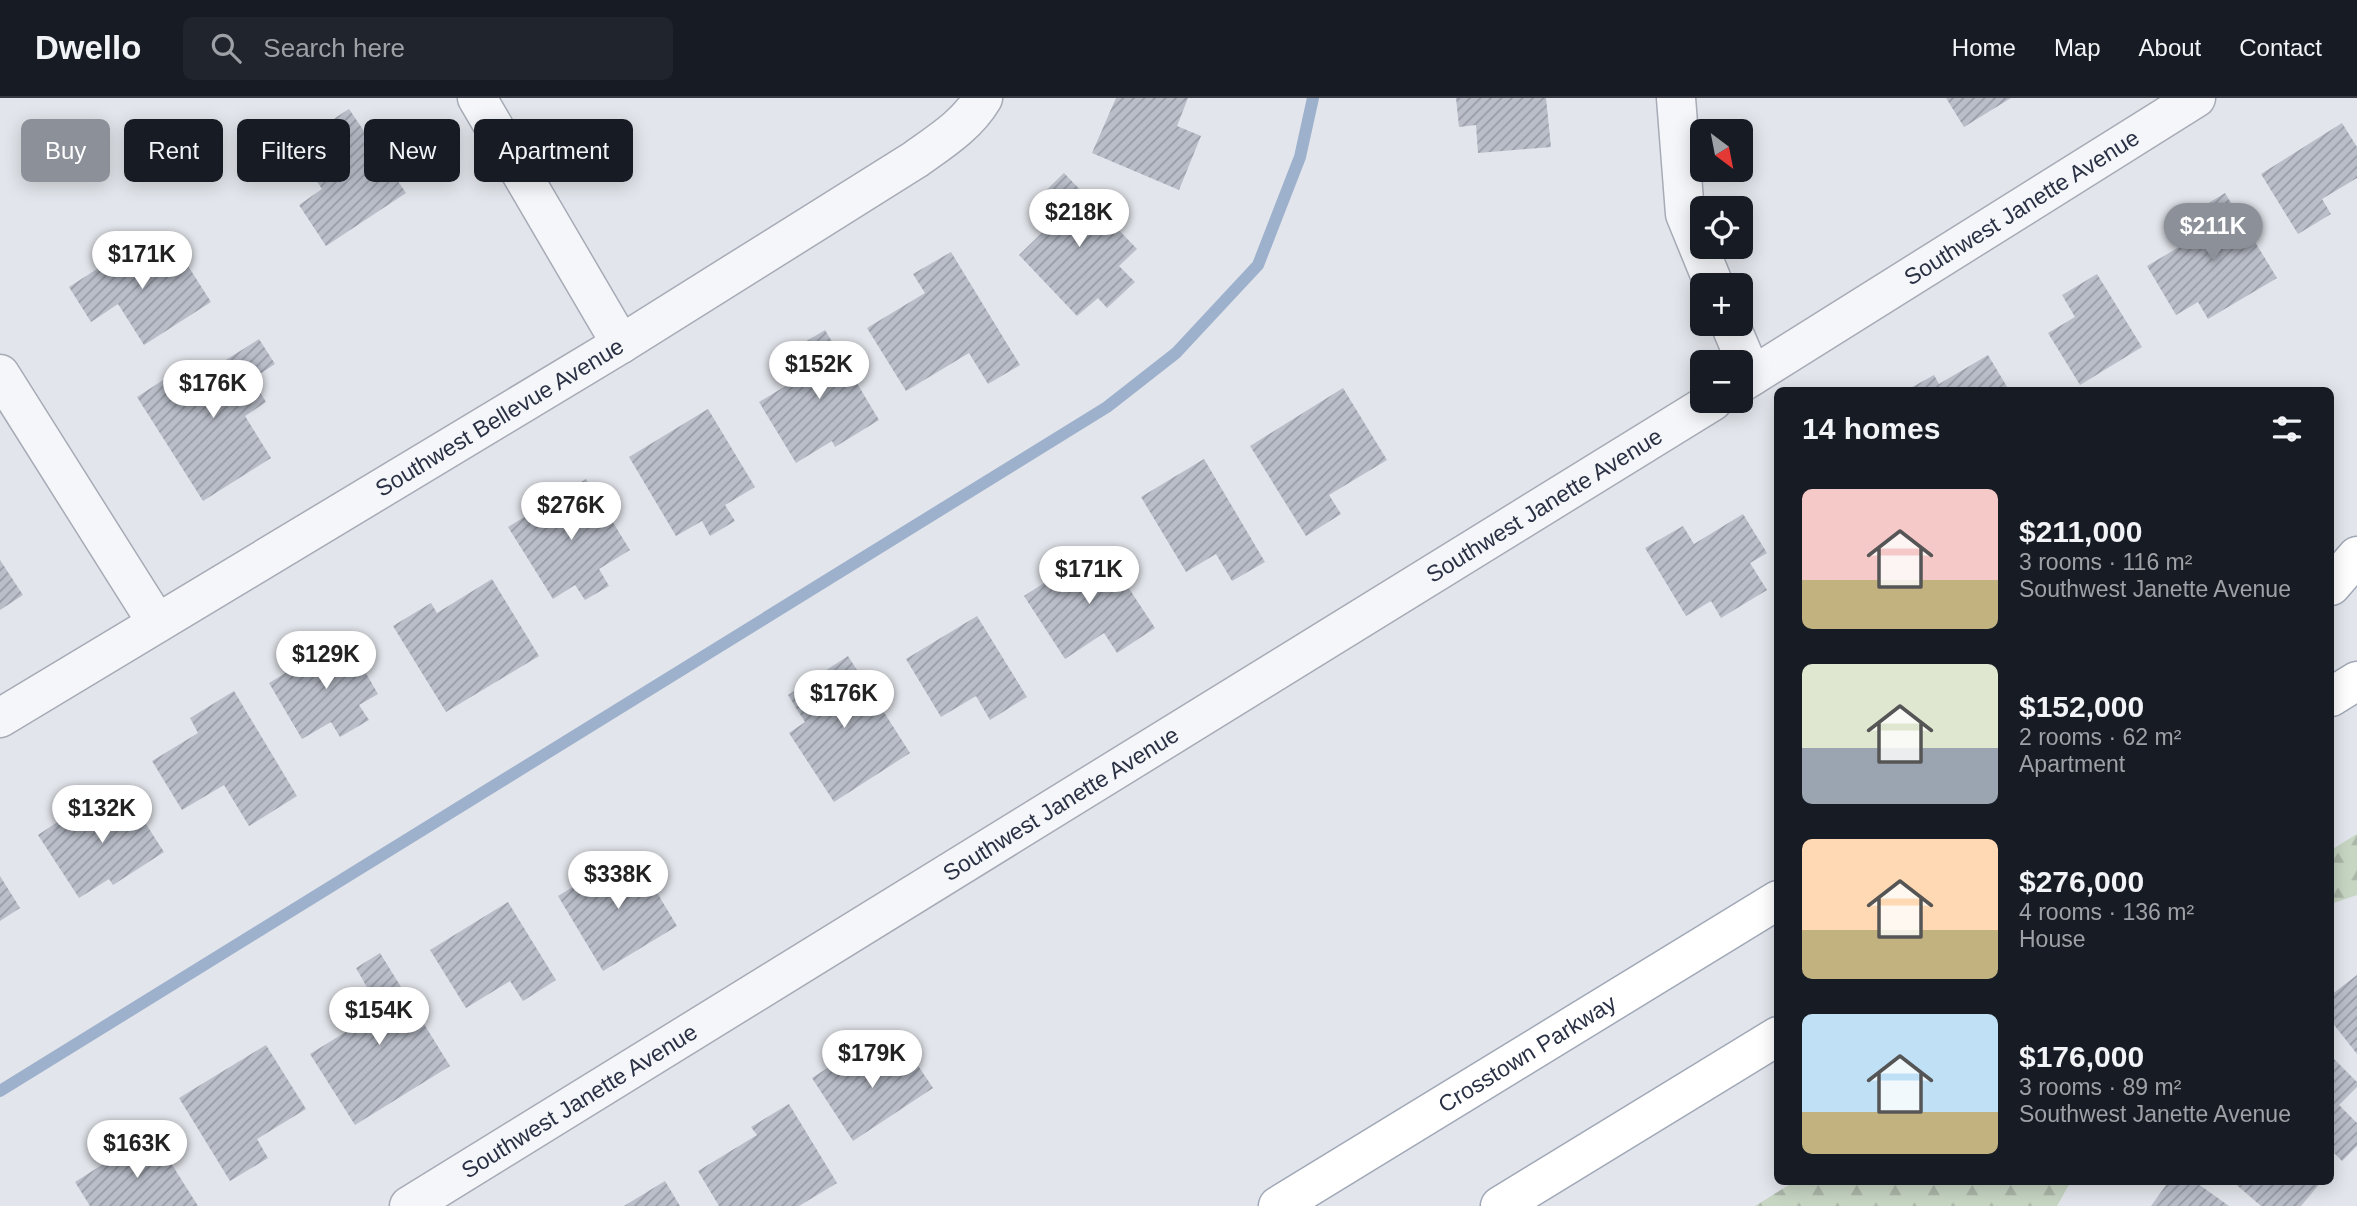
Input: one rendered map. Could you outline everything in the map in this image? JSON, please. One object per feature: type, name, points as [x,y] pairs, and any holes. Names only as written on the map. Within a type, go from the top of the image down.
[{"type":"main road","points":[[2334,560],[2357,546]]},
{"type":"main road","points":[[2334,583],[2357,556]]},
{"type":"main road","points":[[2334,695],[2357,681]]},
{"type":"main road","name":"Crosstown Parkway","points":[[1278,1206],[1774,902]]},
{"type":"main road","points":[[1500,1206],[1774,1038]]},
{"type":"street","points":[[477,98],[621,344]]},
{"type":"street","name":"Southwest Bellevue Avenue","points":[[0,718],[621,344],[916,159],[957,129],[983,98]]},
{"type":"street","points":[[1676,98],[1685,214],[1709,273]]},
{"type":"street","name":"Southwest Janette Avenue","points":[[1753,376],[2196,98]]},
{"type":"street","points":[[0,374],[157,623]]},
{"type":"street","name":"Southwest Janette Avenue","points":[[409,1206],[1694,413]]},
{"type":"green space","points":[[2357,834],[2357,895],[2334,903],[2334,848]]},
{"type":"green space","points":[[1789,1185],[2069,1185],[2057,1206],[1755,1206]]},
{"type":"building","points":[[1116,98],[1188,98],[1177,126],[1201,136],[1179,190],[1092,153]]},
{"type":"building","points":[[1456,98],[1546,98],[1551,147],[1478,153],[1476,125],[1459,127]]},
{"type":"building","points":[[1946,98],[2011,98],[1964,127]]},
{"type":"building","points":[[349,109],[364,131],[364,182],[399,182],[406,193],[326,246],[299,205],[322,189],[317,182],[350,182],[350,119],[333,119]]},
{"type":"building","points":[[2342,123],[2357,147],[2357,178],[2322,199],[2331,214],[2298,234],[2261,174]]},
{"type":"building","points":[[1064,173],[1137,249],[1119,266],[1135,282],[1107,308],[1098,298],[1077,316],[1019,255],[1053,222],[1034,202]]},
{"type":"building","points":[[2225,193],[2277,278],[2208,319],[2198,302],[2176,315],[2147,266],[2201,234],[2189,215]]},
{"type":"building","points":[[150,235],[176,275],[188,266],[211,302],[144,345],[118,304],[91,322],[69,287]]},
{"type":"building","points":[[951,252],[1020,365],[988,384],[969,353],[906,391],[867,328],[925,293],[913,274]]},
{"type":"building","points":[[2097,274],[2142,347],[2080,385],[2048,333],[2075,317],[2062,295]]},
{"type":"building","points":[[825,330],[879,420],[835,447],[832,441],[796,463],[759,402],[804,375],[790,351]]},
{"type":"building","points":[[259,339],[275,364],[252,379],[266,402],[245,416],[271,458],[203,501],[137,397],[177,371],[186,385]]},
{"type":"building","points":[[1988,355],[2007,387],[1912,387],[1934,375],[1939,384]]},
{"type":"building","points":[[1343,388],[1387,460],[1329,495],[1341,514],[1306,536],[1250,446]]},
{"type":"building","points":[[708,409],[755,487],[725,505],[735,521],[710,536],[702,521],[676,536],[629,457]]},
{"type":"building","points":[[1204,459],[1265,562],[1232,581],[1216,554],[1186,572],[1141,497]]},
{"type":"building","points":[[586,479],[630,550],[599,569],[609,586],[585,600],[575,585],[553,599],[508,527]]},
{"type":"building","points":[[1743,514],[1767,553],[1750,563],[1767,590],[1721,618],[1711,601],[1686,616],[1645,548],[1683,526],[1694,544]]},
{"type":"building","points":[[1101,546],[1155,628],[1117,653],[1104,633],[1065,659],[1024,596]]},
{"type":"building","points":[[0,560],[23,595],[0,610]]},
{"type":"building","points":[[492,579],[539,656],[446,712],[393,626],[431,603],[437,613]]},
{"type":"building","points":[[977,616],[1027,697],[990,720],[976,696],[941,717],[906,659]]},
{"type":"building","points":[[345,637],[378,694],[359,705],[369,720],[340,737],[331,722],[302,739],[269,683]]},
{"type":"building","points":[[848,656],[910,753],[834,802],[789,733],[805,722],[788,695]]},
{"type":"building","points":[[234,691],[297,796],[249,826],[224,785],[182,810],[152,761],[198,733],[190,718]]},
{"type":"building","points":[[124,790],[164,852],[113,885],[109,879],[79,898],[38,835],[68,815],[73,823]]},
{"type":"building","points":[[632,851],[677,926],[603,971],[558,896]]},
{"type":"building","points":[[0,876],[20,908],[0,921]]},
{"type":"building","points":[[508,902],[556,980],[523,1001],[510,981],[466,1008],[430,950]]},
{"type":"building","points":[[380,953],[450,1066],[355,1125],[310,1054],[357,1025],[344,1004],[368,989],[356,968]]},
{"type":"building","points":[[2357,975],[2357,1054],[2334,1025],[2334,993]]},
{"type":"building","points":[[903,1043],[933,1088],[853,1141],[812,1078],[846,1056],[857,1073]]},
{"type":"building","points":[[266,1045],[306,1109],[257,1139],[268,1158],[230,1181],[179,1098]]},
{"type":"building","points":[[2334,1059],[2357,1082],[2357,1087],[2339,1105],[2357,1123],[2357,1146],[2342,1161],[2334,1153]]},
{"type":"building","points":[[789,1104],[837,1183],[799,1206],[719,1206],[698,1171],[757,1135],[751,1127]]},
{"type":"building","points":[[152,1133],[198,1206],[90,1206],[75,1182]]},
{"type":"building","points":[[665,1181],[680,1206],[624,1206]]},
{"type":"building","points":[[2166,1185],[2200,1185],[2229,1206],[2151,1206]]},
{"type":"building","points":[[2237,1185],[2319,1185],[2301,1206],[2261,1206]]},
{"type":"waterway","points":[[0,1091],[1107,407],[1176,353],[1258,265],[1300,157],[1313,98]]}]
